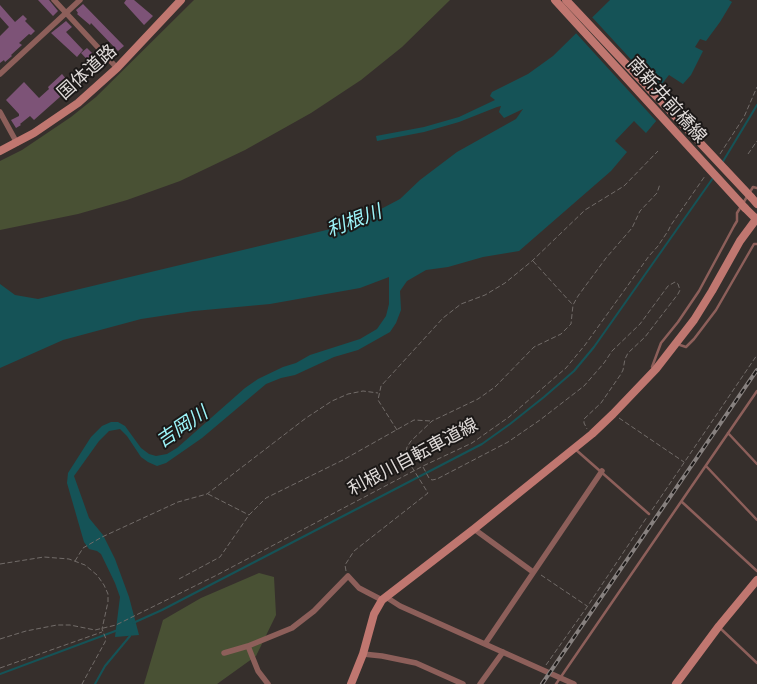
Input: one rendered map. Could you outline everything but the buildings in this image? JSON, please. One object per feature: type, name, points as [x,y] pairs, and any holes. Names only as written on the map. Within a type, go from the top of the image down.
[{"type":"street","points":[[54,0],[117,68]]},
{"type":"street","points":[[0,74],[80,0]]},
{"type":"street","name":"国体道路","points":[[0,151],[78,104],[117,68],[181,0]]},
{"type":"street","name":"南新井前橋線","points":[[555,0],[757,219]]},
{"type":"street","name":"南新井前橋線","points":[[566,0],[757,204]]},
{"type":"street","points":[[0,112],[17,142]]},
{"type":"street","points":[[351,684],[363,654],[374,614],[384,599],[474,529],[613,414],[656,369],[705,304],[740,241],[757,219]]},
{"type":"street","points":[[485,644],[602,471]]},
{"type":"street","points":[[474,529],[533,571]]},
{"type":"street","points":[[224,652],[248,646],[292,628],[314,611],[348,576],[359,588],[574,684]]},
{"type":"street","points":[[676,684],[719,626],[757,580]]},
{"type":"street","points":[[248,646],[258,671],[268,684]]},
{"type":"street","points":[[480,684],[503,652]]},
{"type":"street","points":[[363,654],[416,663],[463,684]]},
{"type":"lane","points":[[656,369],[652,367],[661,343],[694,299],[736,228],[736,213],[753,187],[757,188]]},
{"type":"lane","points":[[676,343],[686,348],[694,339],[716,310],[754,244]]},
{"type":"lane","points":[[556,684],[757,391]]},
{"type":"lane","points":[[728,433],[757,464]]},
{"type":"lane","points":[[574,448],[649,514]]},
{"type":"lane","points":[[706,466],[757,520]]},
{"type":"lane","points":[[682,502],[757,571]]},
{"type":"lane","points":[[719,626],[757,663]]},
{"type":"path","points":[[716,160],[744,117],[757,86]]},
{"type":"path","points":[[748,154],[757,142]]},
{"type":"path","points":[[397,430],[378,400],[378,393],[381,386],[443,318],[461,304],[485,295],[505,283],[532,261],[585,210],[624,186],[658,151]]},
{"type":"path","name":"利根川自転車道線","points":[[0,639],[26,631],[58,625],[102,630],[116,625],[218,576],[423,466],[472,443],[509,417],[566,368],[658,246],[705,176]]},
{"type":"path","points":[[348,576],[345,565],[354,551],[428,493],[405,456],[407,447],[432,421],[478,399],[494,387],[534,348],[561,334],[571,324],[573,305],[606,258],[632,228],[640,211],[657,193],[660,184]]},
{"type":"path","points":[[532,261],[573,305]]},
{"type":"path","points":[[423,466],[429,478],[432,480],[437,479],[508,442],[540,420],[584,386],[612,351],[640,324],[668,286],[675,282],[680,290],[678,294],[645,337],[628,353],[621,374],[602,402],[584,419],[586,428]]},
{"type":"path","points":[[75,561],[84,548],[102,538],[178,502],[207,494],[306,418],[332,401],[363,390],[378,393]]},
{"type":"path","points":[[613,414],[684,462]]},
{"type":"path","points":[[179,579],[220,557],[249,515],[266,498],[343,460],[414,420],[432,421]]},
{"type":"path","points":[[207,494],[249,515]]},
{"type":"path","points":[[0,564],[44,557],[75,561],[86,565],[104,585],[108,594],[102,630],[106,639],[82,684]]},
{"type":"path","points":[[533,571],[587,607]]},
{"type":"path","points":[[0,668],[102,630]]},
{"type":"green space","points":[[194,0],[450,0],[402,47],[361,80],[311,113],[245,150],[180,181],[127,200],[78,214],[0,230],[0,161],[22,150],[71,117],[96,97]]},
{"type":"green space","points":[[259,573],[274,577],[276,615],[256,656],[217,684],[144,684],[163,620],[201,598]]},
{"type":"water","name":"利根川","points":[[610,0],[729,0],[732,2],[706,41],[700,39],[695,47],[703,51],[691,75],[683,84],[669,75],[653,95],[668,107],[646,133],[634,121],[615,141],[627,152],[611,171],[519,251],[426,270],[407,281],[400,291],[401,310],[390,332],[358,350],[334,357],[295,375],[266,384],[202,438],[166,463],[157,466],[141,457],[120,429],[109,431],[99,441],[74,476],[89,518],[103,535],[115,559],[129,597],[139,635],[115,637],[120,597],[101,554],[89,549],[84,542],[67,483],[68,473],[91,437],[102,426],[111,422],[118,422],[125,426],[141,448],[149,454],[156,456],[167,454],[177,448],[245,388],[258,379],[310,355],[360,339],[377,329],[386,316],[389,304],[389,277],[360,288],[270,304],[194,311],[141,319],[63,340],[0,368],[0,284],[15,295],[38,299],[339,227],[381,209],[400,199],[420,180],[457,152],[516,119],[523,109],[504,118],[499,112],[501,106],[459,122],[424,132],[377,141],[376,136],[424,127],[459,117],[495,100],[490,96],[492,92],[528,74],[553,56]]},
{"type":"pier","points":[[591,16],[660,91],[657,95],[670,109],[658,123],[575,32]]},
{"type":"waterway","points":[[722,163],[757,105]]},
{"type":"waterway","points":[[133,623],[162,610],[482,444],[510,424],[574,371],[594,347],[713,178]]},
{"type":"waterway","points":[[0,674],[118,630]]},
{"type":"waterway","name":"吉岡川","points":[[95,684],[105,666],[130,636]]},
{"type":"railway","points":[[542,684],[757,370]]}]
